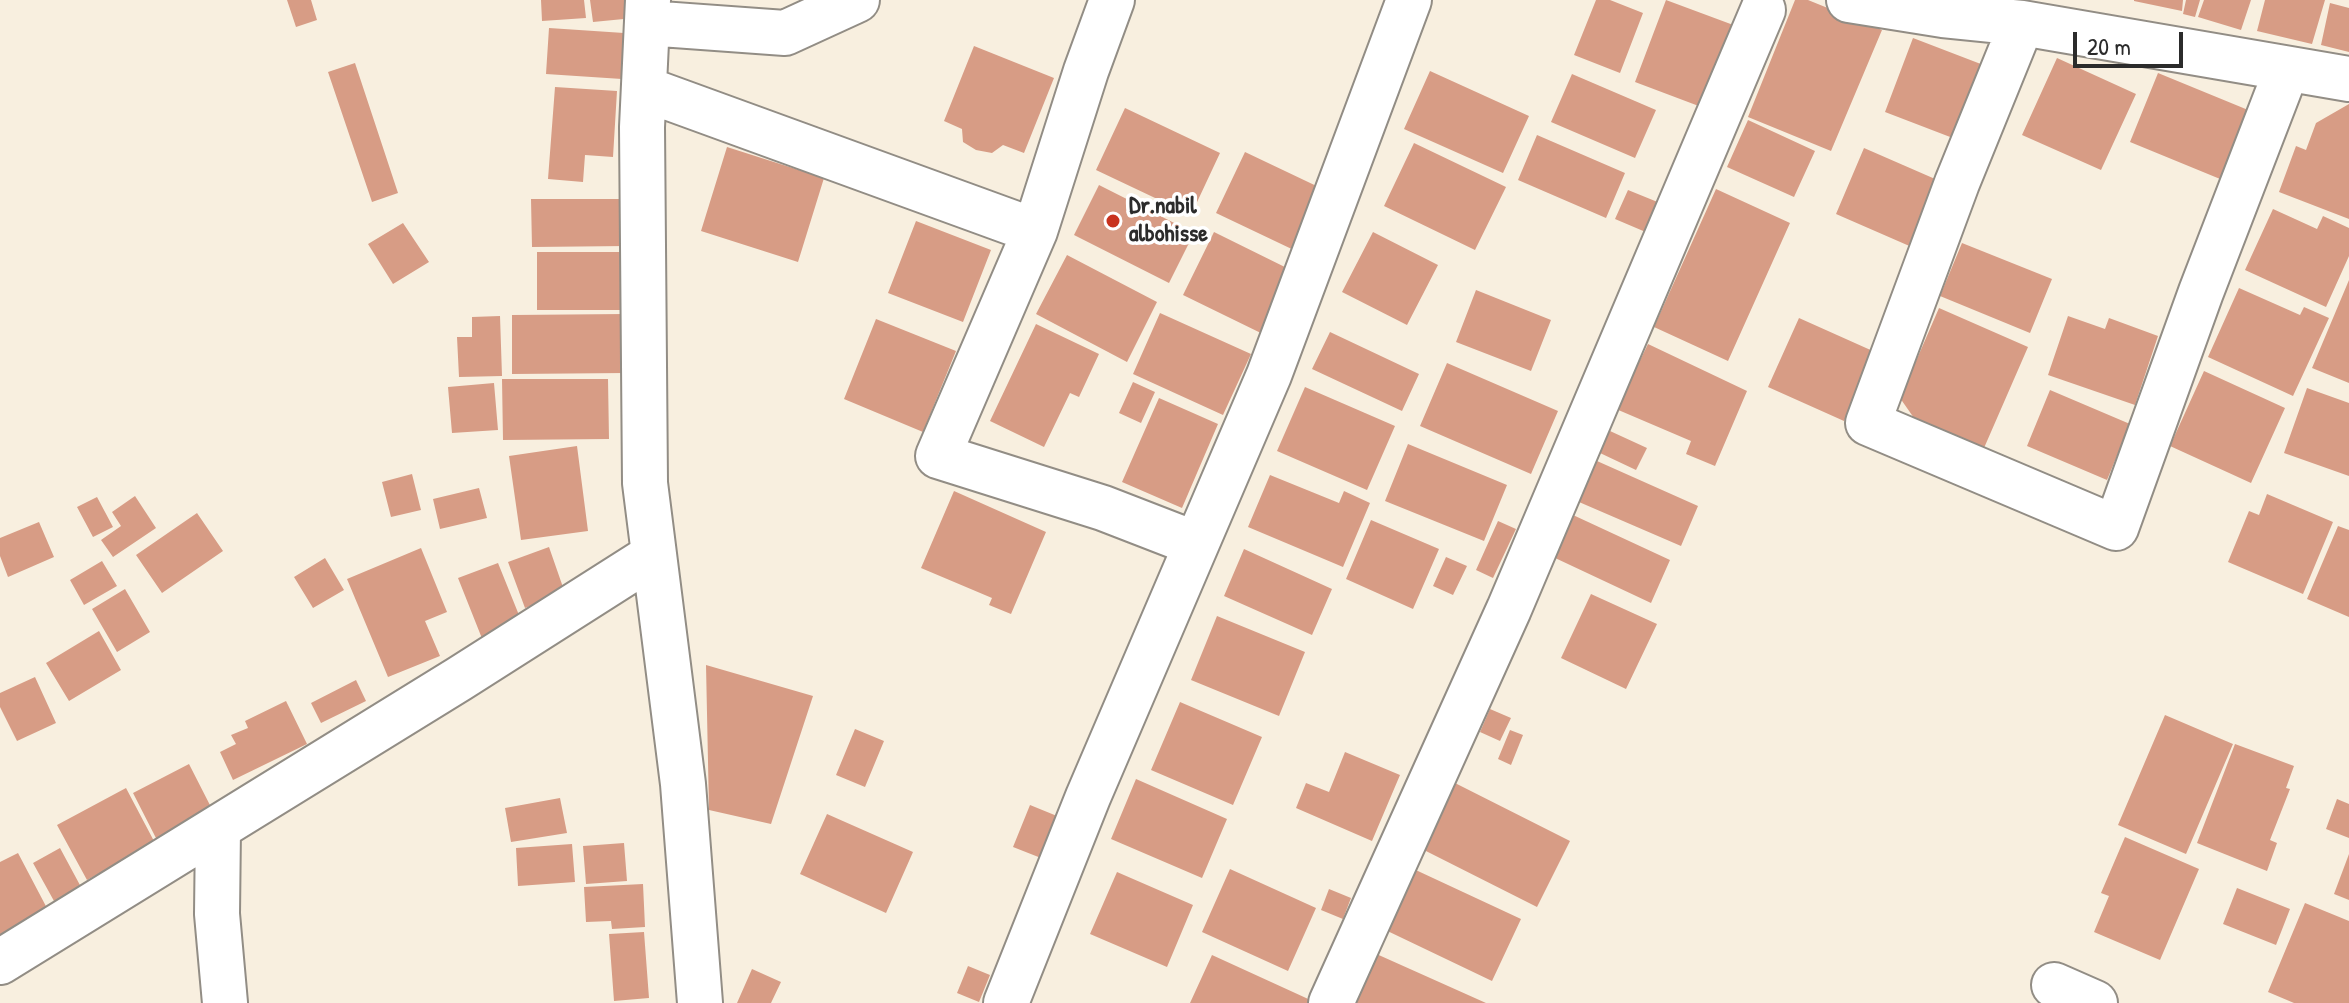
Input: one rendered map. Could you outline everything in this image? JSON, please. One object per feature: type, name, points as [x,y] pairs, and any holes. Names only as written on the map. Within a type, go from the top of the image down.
[{"type":"street","points":[[700,1003],[683,784],[645,483],[642,127],[648,12],[785,33],[857,0]]},
{"type":"street","points":[[1112,0],[1035,231],[938,456],[1103,508],[1196,544]]},
{"type":"street","points":[[1006,1003],[1088,797],[1269,375],[1409,0]]},
{"type":"street","points":[[1849,0],[1943,15],[2022,23],[2349,79]]},
{"type":"street","points":[[1331,1003],[1509,609],[1753,3]]},
{"type":"street","points":[[2022,23],[1957,183],[1868,423],[2116,528],[2201,292],[2287,69]]},
{"type":"street","points":[[645,89],[1035,231]]},
{"type":"street","points":[[0,962],[654,555]]},
{"type":"street","points":[[218,829],[217,914],[225,1003]]},
{"type":"street","points":[[2054,985],[2095,1003]]},
{"type":"building","points":[[287,0],[311,0],[317,20],[296,27]]},
{"type":"building","points":[[541,0],[584,0],[586,18],[542,21]]},
{"type":"building","points":[[590,0],[632,0],[634,18],[593,22]]},
{"type":"building","points":[[1596,0],[1610,0],[1643,13],[1620,73],[1574,55]]},
{"type":"building","points":[[1666,0],[1736,26],[1704,108],[1635,82]]},
{"type":"building","points":[[1795,0],[1808,0],[1882,30],[1831,151],[1748,117]]},
{"type":"building","points":[[2183,0],[2182,11],[2134,1]]},
{"type":"building","points":[[2186,0],[2200,0],[2195,17],[2183,14]]},
{"type":"building","points":[[2204,0],[2251,0],[2241,30],[2198,17]]},
{"type":"building","points":[[2265,0],[2325,0],[2312,44],[2257,31]]},
{"type":"building","points":[[2330,3],[2349,8],[2349,52],[2321,45]]},
{"type":"building","points":[[549,28],[624,33],[622,79],[546,74]]},
{"type":"building","points":[[1913,38],[1986,66],[1958,140],[1885,112]]},
{"type":"building","points":[[974,46],[1054,78],[1024,153],[1003,145],[992,153],[976,150],[963,142],[962,129],[944,121]]},
{"type":"building","points":[[2057,58],[2136,94],[2101,170],[2022,135]]},
{"type":"building","points":[[355,63],[398,193],[372,202],[328,72]]},
{"type":"building","points":[[1430,71],[1529,116],[1503,173],[1404,129]]},
{"type":"building","points":[[2158,73],[2253,112],[2225,181],[2130,142]]},
{"type":"building","points":[[1572,74],[1656,110],[1635,158],[1551,122]]},
{"type":"building","points":[[555,87],[617,91],[613,157],[585,155],[583,182],[548,179]]},
{"type":"building","points":[[2349,104],[2349,219],[2279,192],[2296,146],[2306,150],[2316,123]]},
{"type":"building","points":[[1125,108],[1220,153],[1191,215],[1096,170]]},
{"type":"building","points":[[1748,120],[1815,151],[1794,197],[1727,167]]},
{"type":"building","points":[[1537,135],[1625,173],[1606,218],[1518,180]]},
{"type":"building","points":[[1414,143],[1506,187],[1475,250],[1384,206]]},
{"type":"building","points":[[727,147],[824,178],[798,262],[701,231]]},
{"type":"building","points":[[1864,148],[1942,182],[1914,248],[1836,214]]},
{"type":"building","points":[[1245,152],[1327,191],[1298,252],[1216,213]]},
{"type":"building","points":[[1099,185],[1194,233],[1169,283],[1074,235]]},
{"type":"building","points":[[1716,189],[1790,223],[1728,361],[1654,327]]},
{"type":"building","points":[[1628,190],[1660,203],[1648,233],[1615,219]]},
{"type":"building","points":[[531,199],[627,199],[627,246],[532,247]]},
{"type":"building","points":[[2273,209],[2317,229],[2323,216],[2349,228],[2349,256],[2326,307],[2245,270]]},
{"type":"building","points":[[916,221],[991,250],[963,322],[888,293]]},
{"type":"building","points":[[403,223],[429,262],[393,284],[368,244]]},
{"type":"building","points":[[1214,232],[1299,274],[1269,337],[1183,295]]},
{"type":"building","points":[[1373,232],[1438,265],[1407,325],[1342,292]]},
{"type":"building","points":[[1962,243],[2052,279],[2030,333],[1940,296]]},
{"type":"building","points":[[537,252],[620,252],[620,310],[537,310]]},
{"type":"building","points":[[1067,255],[1157,302],[1127,362],[1036,314]]},
{"type":"building","points":[[2349,280],[2349,383],[2312,368]]},
{"type":"building","points":[[2239,288],[2300,315],[2304,307],[2329,318],[2293,396],[2208,357]]},
{"type":"building","points":[[1476,290],[1551,320],[1531,371],[1456,342]]},
{"type":"building","points":[[1939,308],[2028,347],[1984,448],[1914,418],[1900,398]]},
{"type":"building","points":[[1160,313],[1251,354],[1223,415],[1133,374]]},
{"type":"building","points":[[625,314],[626,373],[512,374],[512,315]]},
{"type":"building","points":[[500,316],[502,376],[459,377],[457,337],[472,337],[472,317]]},
{"type":"building","points":[[2068,316],[2105,329],[2109,318],[2158,336],[2135,405],[2048,375]]},
{"type":"building","points":[[1799,318],[1875,352],[1844,421],[1768,387]]},
{"type":"building","points":[[876,319],[956,351],[923,432],[844,399]]},
{"type":"building","points":[[1036,324],[1099,354],[1079,397],[1070,393],[1044,447],[990,421]]},
{"type":"building","points":[[1330,332],[1419,374],[1402,411],[1312,369]]},
{"type":"building","points":[[1648,344],[1747,391],[1715,466],[1686,454],[1691,441],[1616,409]]},
{"type":"building","points":[[1447,363],[1558,411],[1531,474],[1420,426]]},
{"type":"building","points":[[2204,371],[2285,408],[2251,483],[2170,446]]},
{"type":"building","points":[[502,379],[608,379],[609,439],[503,440]]},
{"type":"building","points":[[1133,382],[1155,392],[1141,423],[1119,413]]},
{"type":"building","points":[[494,383],[498,430],[452,433],[448,387]]},
{"type":"building","points":[[1305,387],[1395,426],[1367,490],[1277,451]]},
{"type":"building","points":[[2307,388],[2349,403],[2349,476],[2284,453]]},
{"type":"building","points":[[2050,390],[2130,424],[2107,480],[2027,446]]},
{"type":"building","points":[[1159,398],[1218,424],[1182,508],[1122,482]]},
{"type":"building","points":[[1610,431],[1647,448],[1636,470],[1600,453]]},
{"type":"building","points":[[1408,444],[1507,485],[1484,541],[1385,501]]},
{"type":"building","points":[[577,446],[588,531],[521,540],[509,456]]},
{"type":"building","points":[[1597,461],[1698,506],[1681,546],[1579,502]]},
{"type":"building","points":[[412,474],[421,510],[391,517],[382,482]]},
{"type":"building","points":[[1270,475],[1339,503],[1344,491],[1370,503],[1343,567],[1248,527]]},
{"type":"building","points":[[479,488],[487,518],[440,529],[433,499]]},
{"type":"building","points":[[954,491],[1046,532],[1011,614],[989,605],[992,598],[921,568]]},
{"type":"building","points":[[2267,494],[2333,522],[2303,594],[2228,562],[2249,511],[2259,515]]},
{"type":"building","points":[[135,496],[156,528],[113,557],[101,540],[121,526],[112,512]]},
{"type":"building","points":[[97,497],[113,527],[93,537],[77,507]]},
{"type":"building","points":[[197,513],[223,551],[162,593],[136,555]]},
{"type":"building","points":[[1573,515],[1670,560],[1651,603],[1553,557]]},
{"type":"building","points":[[1371,520],[1439,549],[1413,609],[1346,579]]},
{"type":"building","points":[[1498,521],[1516,529],[1493,578],[1476,570]]},
{"type":"building","points":[[39,522],[54,557],[8,577],[0,556],[0,538]]},
{"type":"building","points":[[2338,526],[2349,530],[2349,617],[2307,599]]},
{"type":"building","points":[[549,547],[565,593],[525,608],[508,562]]},
{"type":"building","points":[[421,548],[447,612],[425,621],[440,656],[388,677],[347,579]]},
{"type":"building","points":[[1244,549],[1332,589],[1312,635],[1224,596]]},
{"type":"building","points":[[1446,557],[1467,566],[1453,595],[1433,586]]},
{"type":"building","points":[[325,558],[344,590],[313,608],[294,577]]},
{"type":"building","points":[[102,561],[117,586],[84,605],[70,580]]},
{"type":"building","points":[[498,563],[525,630],[485,646],[458,578]]},
{"type":"building","points":[[125,589],[150,632],[117,652],[92,609]]},
{"type":"building","points":[[1591,594],[1657,624],[1626,689],[1561,658]]},
{"type":"building","points":[[1217,616],[1305,652],[1279,716],[1191,680]]},
{"type":"building","points":[[99,631],[121,670],[69,701],[46,663]]},
{"type":"building","points":[[706,665],[813,696],[771,824],[709,810]]},
{"type":"building","points":[[35,677],[56,723],[17,741],[0,707],[0,693]]},
{"type":"building","points":[[356,680],[366,701],[321,723],[311,703]]},
{"type":"building","points":[[286,701],[307,744],[233,780],[220,752],[236,744],[231,735],[248,728],[245,721]]},
{"type":"building","points":[[1180,702],[1262,737],[1233,805],[1151,770]]},
{"type":"building","points":[[1490,709],[1511,718],[1500,741],[1480,732]]},
{"type":"building","points":[[2165,715],[2233,744],[2186,854],[2118,825]]},
{"type":"building","points":[[855,729],[884,741],[865,787],[836,775]]},
{"type":"building","points":[[1510,730],[1523,735],[1511,765],[1498,759]]},
{"type":"building","points":[[2235,744],[2294,766],[2286,788],[2290,789],[2270,840],[2277,843],[2267,871],[2197,843]]},
{"type":"building","points":[[1345,752],[1400,775],[1372,841],[1296,808],[1306,783],[1329,792]]},
{"type":"building","points":[[189,764],[214,813],[158,842],[133,793]]},
{"type":"building","points":[[1136,779],[1227,819],[1202,878],[1111,839]]},
{"type":"building","points":[[1451,781],[1570,841],[1537,907],[1418,847]]},
{"type":"building","points":[[126,788],[155,843],[87,880],[57,825]]},
{"type":"building","points":[[560,798],[567,833],[511,842],[505,808]]},
{"type":"building","points":[[2337,799],[2349,804],[2349,838],[2326,829]]},
{"type":"building","points":[[1030,805],[1057,816],[1041,858],[1013,847]]},
{"type":"building","points":[[827,814],[913,852],[886,913],[800,874]]},
{"type":"building","points":[[2125,837],[2199,869],[2160,960],[2094,932],[2109,896],[2101,893]]},
{"type":"building","points":[[624,843],[627,881],[586,884],[583,846]]},
{"type":"building","points":[[572,844],[575,882],[518,886],[516,848]]},
{"type":"building","points":[[60,848],[81,887],[54,901],[33,863]]},
{"type":"building","points":[[18,853],[49,912],[0,939],[0,862]]},
{"type":"building","points":[[2349,854],[2349,900],[2334,894]]},
{"type":"building","points":[[1405,865],[1521,919],[1492,981],[1377,926]]},
{"type":"building","points":[[1230,869],[1316,908],[1288,971],[1202,932]]},
{"type":"building","points":[[1117,872],[1193,905],[1167,967],[1090,934]]},
{"type":"building","points":[[643,884],[645,927],[612,929],[611,921],[586,922],[584,887]]},
{"type":"building","points":[[2237,888],[2290,909],[2276,945],[2223,924]]},
{"type":"building","points":[[1329,889],[1351,898],[1343,919],[1321,910]]},
{"type":"building","points":[[2305,903],[2349,921],[2349,1003],[2294,1003],[2268,992]]},
{"type":"building","points":[[644,932],[649,998],[614,1001],[609,934]]},
{"type":"building","points":[[1372,952],[1486,1003],[1349,1003]]},
{"type":"building","points":[[1212,955],[1317,1003],[1190,1003]]},
{"type":"building","points":[[968,966],[990,975],[979,1002],[957,993]]},
{"type":"building","points":[[752,969],[781,982],[771,1003],[737,1003]]},
{"type":"place","name":"Dr.nabil albohisse","points":[[1113,221]]}]
